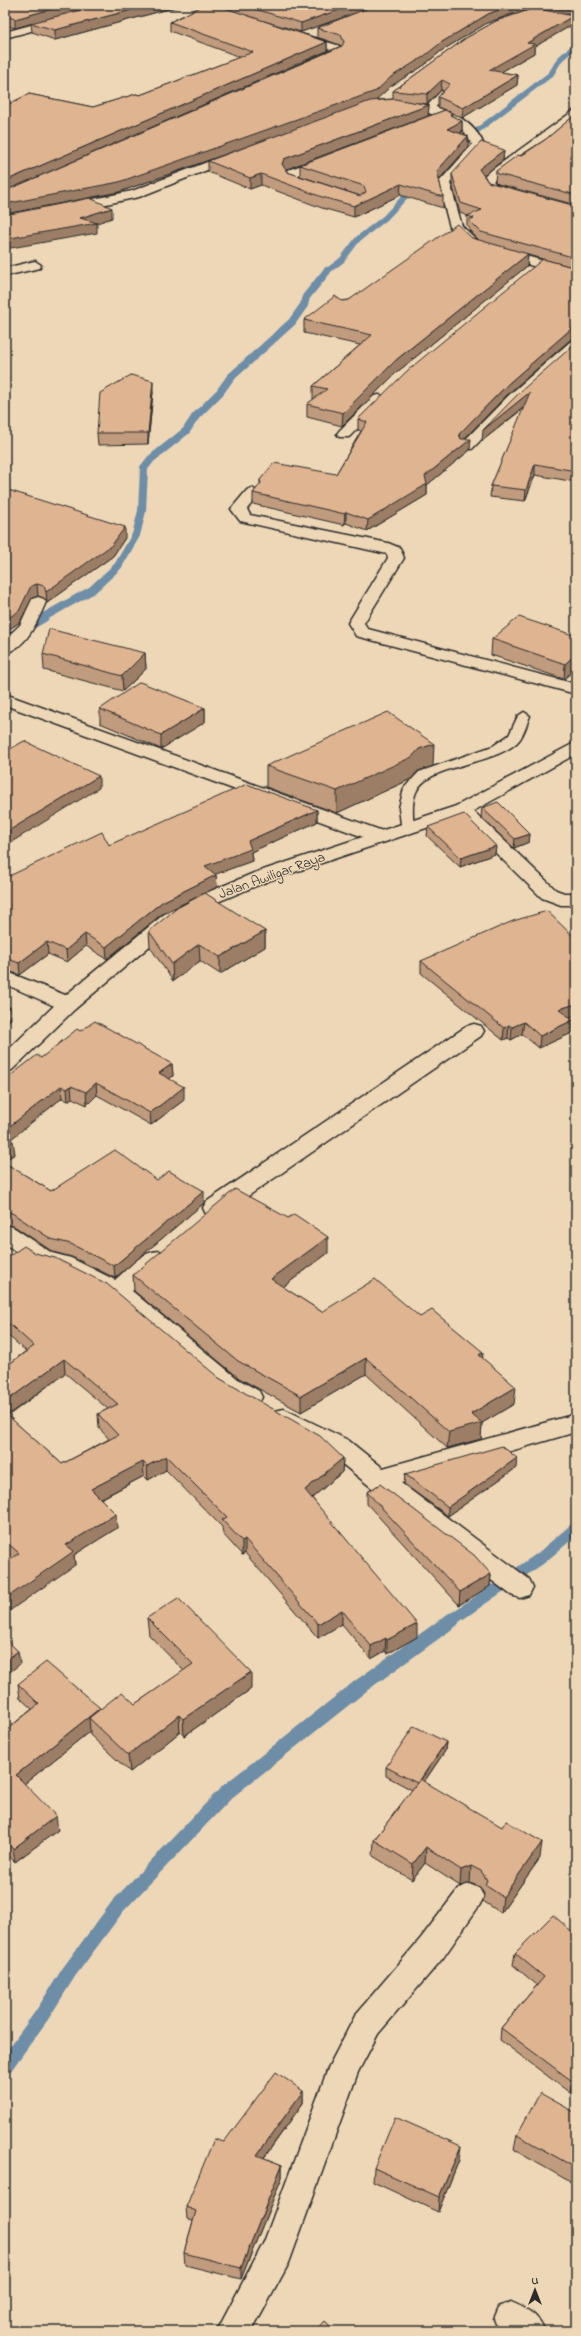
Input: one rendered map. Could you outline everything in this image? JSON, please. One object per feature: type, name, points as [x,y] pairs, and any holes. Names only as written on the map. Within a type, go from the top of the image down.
[{"type":"street","points":[[5,35],[117,5]]},
{"type":"street","points":[[302,37],[317,32]]},
{"type":"street","points":[[287,33],[336,48],[337,52],[306,67]]},
{"type":"street","points":[[388,103],[415,105],[429,115],[445,115],[470,128],[477,138],[478,145],[444,183],[456,227],[476,246],[576,274]]},
{"type":"street","points":[[523,196],[490,186],[486,180],[576,112]]},
{"type":"street","points":[[57,210],[135,194],[249,151]]},
{"type":"street","points":[[322,188],[292,179],[289,174],[337,156]]},
{"type":"street","points":[[444,235],[456,227]]},
{"type":"street","points":[[527,274],[539,264]]},
{"type":"street","points":[[5,272],[35,265]]},
{"type":"street","points":[[467,446],[514,398],[576,344]]},
{"type":"street","points":[[344,434],[392,388]]},
{"type":"street","points":[[252,493],[239,509],[245,518],[388,548],[394,551],[396,558],[356,622],[362,632],[576,689]]},
{"type":"street","points":[[5,648],[27,627],[38,602]]},
{"type":"street","points":[[5,699],[381,837]]},
{"type":"street","name":"Jalan Awiligar Raya","points":[[5,1065],[68,1004],[130,950],[176,916],[208,899],[261,877],[462,810],[576,747]]},
{"type":"street","points":[[462,810],[549,894],[561,899],[576,899]]},
{"type":"street","points":[[5,977],[68,1004]]},
{"type":"street","points":[[199,1222],[222,1202],[474,1031]]},
{"type":"street","points":[[5,1233],[45,1260],[63,1264],[117,1291],[229,1385],[339,1447],[520,1587]]},
{"type":"street","points":[[117,1291],[170,1246]]},
{"type":"street","points":[[379,1479],[576,1423]]},
{"type":"street","points":[[234,2331],[277,2251],[345,2066],[356,2045],[368,2024],[403,1980],[432,1948],[469,1897]]},
{"type":"lane","points":[[429,115],[444,93]]},
{"type":"lane","points":[[407,829],[406,808],[411,788],[424,775],[498,749],[515,737],[524,716]]},
{"type":"building","points":[[5,5],[66,5],[15,19],[5,16]]},
{"type":"building","points":[[100,5],[150,5],[55,30],[31,23]]},
{"type":"building","points":[[201,5],[216,5],[327,42],[5,181],[5,106],[29,94],[93,107],[136,94],[140,95],[253,52],[170,22],[202,6]]},
{"type":"building","points":[[242,5],[353,5],[301,23]]},
{"type":"building","points":[[376,5],[511,5],[488,14],[442,42],[423,57],[391,77],[376,91],[119,182],[5,204],[5,191],[342,46],[344,42],[341,35],[317,28]]},
{"type":"building","points":[[547,5],[569,5],[539,9],[573,16],[527,43],[535,44],[489,70],[518,75],[463,108],[438,97],[450,84],[442,80],[427,94],[393,91],[466,38],[496,21]]},
{"type":"building","points":[[395,99],[429,105],[284,159],[282,164],[287,172],[360,196],[366,192],[364,186],[300,165],[445,110],[452,114],[450,115],[462,121],[447,129],[468,136],[437,171],[443,197],[401,184],[354,206],[322,197],[261,174],[250,178],[208,161],[370,101]]},
{"type":"building","points":[[576,114],[576,195],[498,174],[496,171],[518,155],[521,156],[546,139]]},
{"type":"building","points":[[481,142],[504,150],[479,169],[488,182],[576,206],[576,258],[481,232],[469,220],[474,218],[467,216],[482,210],[461,203],[452,174]]},
{"type":"building","points":[[90,198],[112,208],[80,218],[97,223],[5,239],[5,215]]},
{"type":"building","points":[[457,224],[472,238],[528,254],[396,360],[343,413],[307,404],[327,389],[313,386],[372,335],[304,320],[335,296],[342,301],[349,300]]},
{"type":"building","points":[[543,259],[576,268],[576,328],[571,329],[509,383],[459,434],[461,439],[471,439],[425,476],[427,484],[368,520],[346,512],[345,514],[253,493],[261,483],[260,480],[274,463],[336,474],[367,422],[358,419],[408,370]]},
{"type":"building","points":[[576,343],[576,471],[535,464],[526,490],[491,486],[530,392],[483,430],[521,391]]},
{"type":"building","points":[[131,375],[153,381],[148,433],[97,433],[100,393]]},
{"type":"building","points":[[5,489],[125,527],[112,545],[46,592],[44,586],[37,584],[31,586],[19,611],[5,620]]},
{"type":"building","points":[[519,617],[576,636],[576,654],[565,664],[492,639]]},
{"type":"building","points":[[49,629],[145,653],[122,676],[43,654]]},
{"type":"building","points":[[140,682],[205,708],[161,735],[100,709]]},
{"type":"building","points":[[388,712],[434,744],[419,749],[412,757],[337,791],[266,766]]},
{"type":"building","points":[[24,741],[99,776],[5,833],[5,752]]},
{"type":"building","points":[[247,784],[317,810],[248,841],[251,849],[205,866],[216,875],[162,902],[106,947],[85,934],[66,950],[47,942],[19,963],[5,958],[5,878],[102,832],[109,845]]},
{"type":"building","points":[[498,802],[530,834],[515,839],[482,808]]},
{"type":"building","points":[[464,814],[496,846],[461,858],[428,827]]},
{"type":"building","points":[[205,893],[265,931],[220,957],[199,944],[172,964],[149,931],[177,908]]},
{"type":"building","points":[[547,911],[576,939],[576,1004],[559,1009],[573,1020],[540,1036],[524,1022],[512,1027],[509,1025],[504,1028],[421,961],[513,921]]},
{"type":"building","points":[[5,1005],[10,1007],[5,1011]]},
{"type":"building","points":[[95,1021],[172,1064],[159,1073],[184,1087],[150,1113],[96,1083],[86,1092],[71,1086],[67,1089],[61,1086],[5,1130],[5,1080],[37,1055],[41,1058],[77,1029],[80,1031]]},
{"type":"building","points":[[5,1136],[13,1141],[5,1147]]},
{"type":"building","points":[[115,1150],[157,1180],[169,1171],[204,1191],[114,1266],[71,1244],[51,1239],[12,1213],[5,1211],[5,1163],[51,1191]]},
{"type":"building","points":[[235,1189],[288,1218],[294,1214],[328,1237],[271,1279],[322,1312],[375,1279],[420,1317],[432,1310],[483,1352],[479,1355],[516,1387],[471,1414],[482,1423],[449,1432],[366,1358],[301,1396],[238,1361],[133,1275]]},
{"type":"building","points":[[24,1246],[35,1253],[55,1258],[107,1284],[219,1378],[320,1436],[343,1458],[305,1490],[417,1624],[387,1640],[386,1638],[371,1646],[342,1610],[318,1624],[245,1539],[242,1541],[222,1520],[227,1517],[166,1456],[147,1466],[143,1462],[91,1489],[116,1514],[66,1545],[74,1551],[5,1599],[5,1563],[19,1553],[5,1541],[5,1413],[62,1464],[118,1435],[98,1414],[118,1404],[64,1359],[5,1402],[5,1367],[34,1346],[5,1320],[5,1259]]},
{"type":"building","points":[[502,1446],[517,1458],[448,1507],[405,1474]]},
{"type":"building","points":[[380,1484],[474,1555],[491,1574],[460,1592],[367,1492]]},
{"type":"building","points":[[178,1598],[251,1672],[183,1719],[179,1715],[128,1755],[89,1718],[122,1692],[135,1704],[193,1664],[147,1618]]},
{"type":"building","points":[[5,1639],[18,1651],[5,1661]]},
{"type":"building","points":[[46,1662],[100,1708],[16,1775],[56,1816],[13,1849],[5,1841],[5,1731],[39,1704],[18,1684]]},
{"type":"building","points":[[414,1726],[446,1742],[417,1783],[386,1767]]},
{"type":"building","points":[[420,1779],[502,1827],[506,1821],[542,1842],[503,1897],[485,1885],[487,1880],[481,1871],[471,1866],[461,1870],[426,1847],[413,1864],[374,1840]]},
{"type":"building","points":[[553,1915],[576,1935],[576,2077],[572,2081],[501,2028],[544,1977],[515,1953]]},
{"type":"building","points":[[276,2072],[303,2091],[257,2155],[282,2165],[241,2268],[184,2253],[196,2211],[186,2207],[214,2139],[224,2142]]},
{"type":"building","points":[[540,2093],[576,2113],[576,2168],[517,2135]]},
{"type":"building","points":[[395,2117],[461,2146],[439,2197],[374,2168]]},
{"type":"building","points":[[325,2321],[336,2331],[316,2331]]},
{"type":"waterway","points":[[465,140],[551,74],[560,59],[576,45]]},
{"type":"waterway","points":[[326,272],[342,260],[358,239],[385,218],[415,186]]},
{"type":"waterway","points":[[42,618],[92,590],[118,566],[136,535],[142,511],[144,468],[151,459],[186,431],[196,416],[220,392],[230,378],[292,322],[304,305],[306,297],[326,272]]},
{"type":"waterway","points":[[5,640],[44,617]]},
{"type":"waterway","points":[[450,1621],[541,1558],[576,1528]]},
{"type":"waterway","points":[[5,2066],[42,2015],[69,1972],[118,1906],[227,1792],[362,1685],[452,1620]]}]
